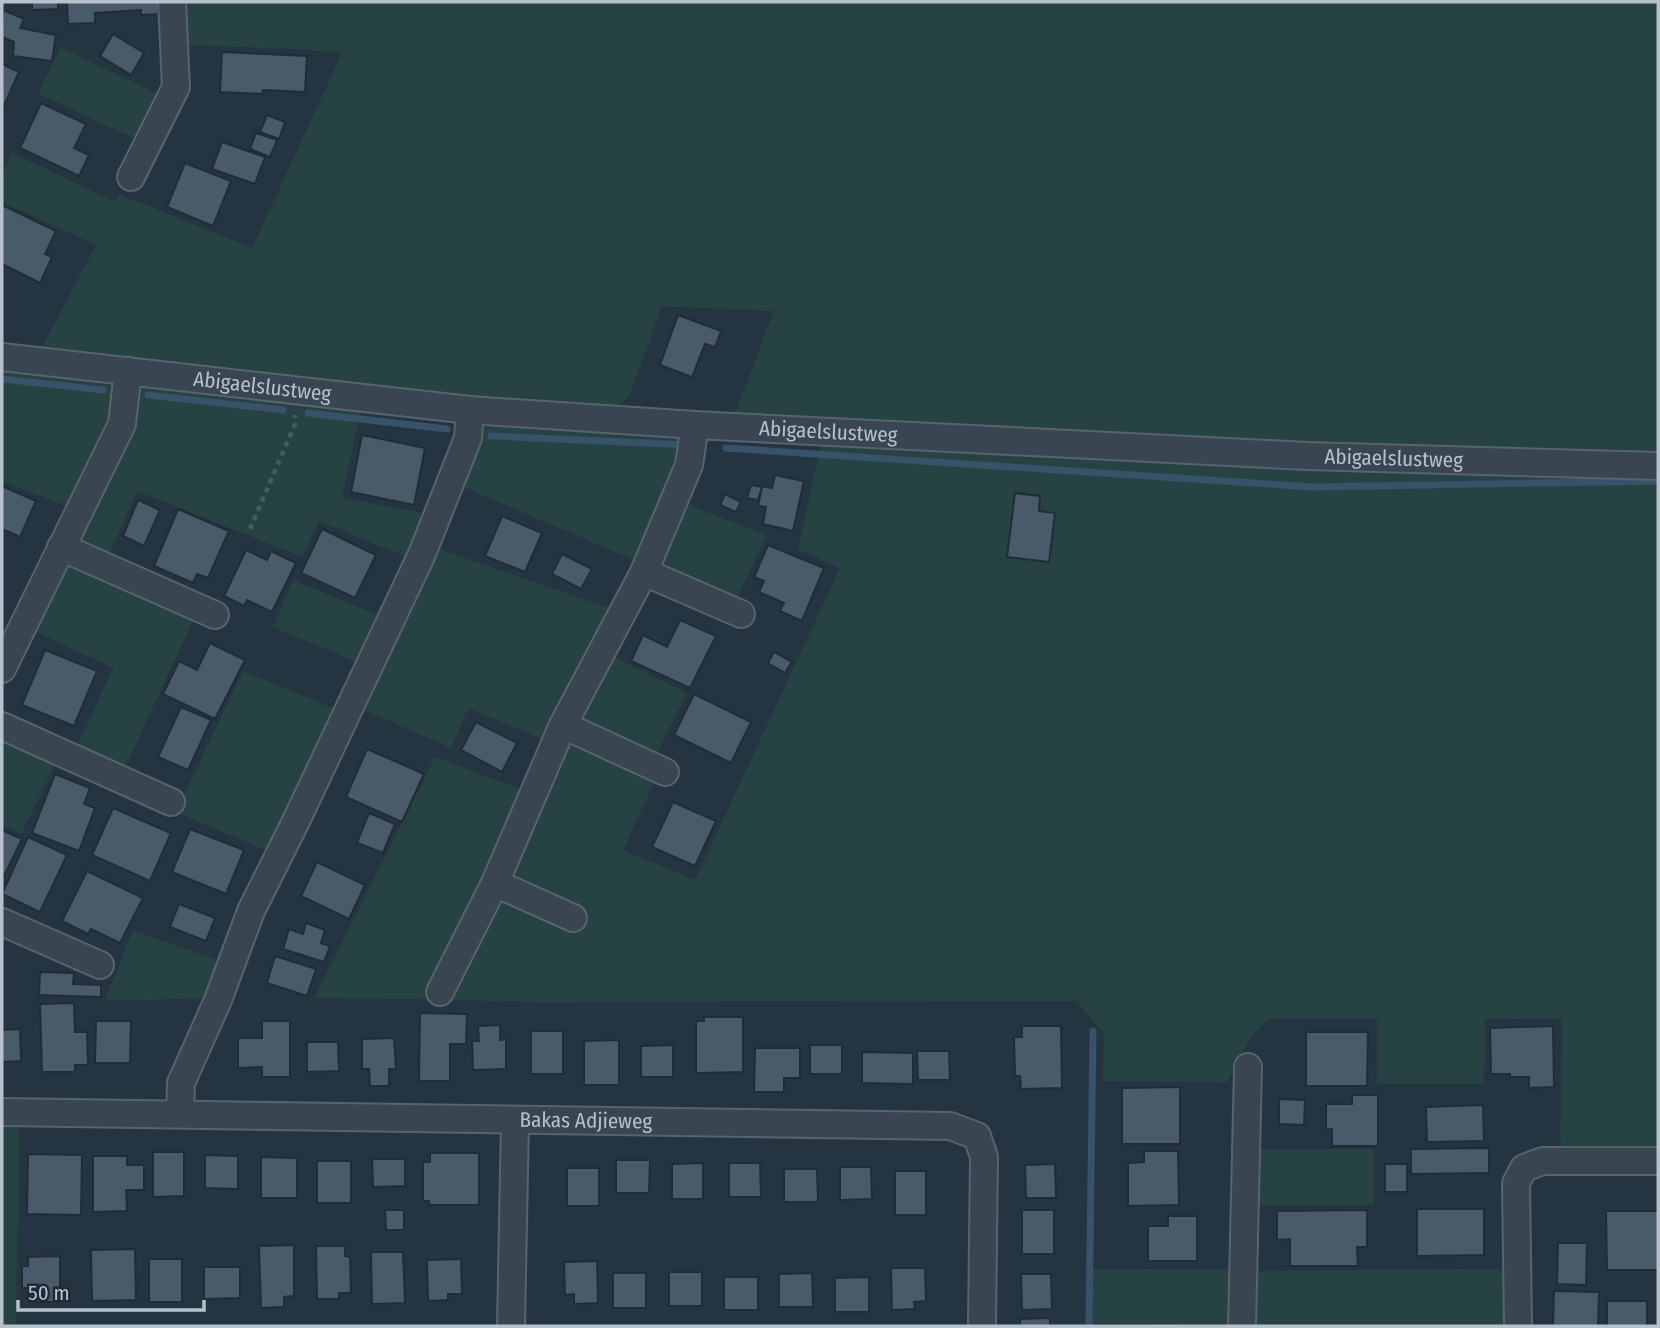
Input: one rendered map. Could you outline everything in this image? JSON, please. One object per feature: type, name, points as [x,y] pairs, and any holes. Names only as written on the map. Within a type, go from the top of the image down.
[{"type":"street","points":[[131,177],[176,87],[172,2]]},
{"type":"street","name":"Abigaelslustweg","points":[[2,357],[470,410],[695,425],[1307,456],[1658,466]]},
{"type":"street","points":[[2,669],[122,424],[128,371]]},
{"type":"street","points":[[180,1114],[181,1083],[218,1000],[251,911],[298,819],[422,554],[468,438],[470,410]]},
{"type":"street","points":[[440,992],[495,883],[563,725],[644,572],[689,465],[695,425]]},
{"type":"street","points":[[61,547],[215,615]]},
{"type":"street","points":[[644,572],[741,614]]},
{"type":"street","points":[[563,725],[665,772]]},
{"type":"street","points":[[2,726],[171,802]]},
{"type":"street","points":[[495,883],[573,918]]},
{"type":"street","points":[[2,922],[100,965]]},
{"type":"street","points":[[1242,1326],[1248,1067]]},
{"type":"street","name":"Bakas Adjieweg","points":[[2,1112],[950,1126],[977,1136],[984,1157],[982,1326]]},
{"type":"street","points":[[511,1326],[515,1120]]},
{"type":"street","points":[[1518,1326],[1516,1183],[1524,1168],[1543,1161],[1658,1161]]},
{"type":"path","points":[[250,529],[295,424],[297,390]]},
{"type":"green space","points":[[181,2],[1658,2],[1658,458],[1320,447],[735,414],[774,311],[662,306],[629,397],[617,406],[553,408],[40,351],[96,245],[2,202],[2,175],[12,153],[116,202],[119,194],[252,248],[342,53],[183,45]]},
{"type":"green space","points":[[61,47],[163,97],[139,141],[38,93]]},
{"type":"green space","points":[[2,363],[109,376],[115,386],[112,420],[69,507],[2,481]]},
{"type":"green space","points":[[146,386],[362,405],[342,498],[427,514],[409,558],[319,521],[302,557],[137,491],[106,562],[70,545],[139,389]]},
{"type":"green space","points":[[490,424],[680,431],[679,463],[639,562],[459,485],[481,427]]},
{"type":"green space","points":[[823,436],[1658,472],[1658,1153],[1560,1154],[1562,1018],[1485,1019],[1484,1084],[1377,1084],[1377,1019],[1269,1019],[1251,1037],[1227,1082],[1103,1081],[1104,1034],[1076,1001],[443,1000],[498,892],[581,928],[589,919],[505,878],[566,735],[657,777],[623,850],[695,880],[840,568],[798,549]]},
{"type":"green space","points":[[680,502],[767,535],[734,604],[655,566]]},
{"type":"green space","points":[[433,547],[617,611],[549,742],[468,708],[451,748],[357,707]]},
{"type":"green space","points":[[65,558],[196,614],[123,772],[75,751],[113,668],[30,629]]},
{"type":"green space","points":[[293,580],[377,615],[355,661],[273,627]]},
{"type":"green space","points":[[608,654],[687,693],[654,759],[571,722]]},
{"type":"green space","points":[[243,671],[335,709],[270,852],[176,812]]},
{"type":"green space","points":[[2,733],[58,759],[21,834],[2,825]]},
{"type":"green space","points":[[435,757],[528,792],[490,879],[426,999],[314,998]]},
{"type":"green space","points":[[133,930],[222,962],[208,998],[105,1001]]},
{"type":"green space","points":[[2,1125],[19,1126],[16,1325],[2,1325]]},
{"type":"green space","points":[[1253,1149],[1374,1149],[1374,1205],[1253,1205]]},
{"type":"green space","points":[[1089,1269],[1236,1270],[1235,1324],[1089,1323]]},
{"type":"green space","points":[[1510,1269],[1510,1325],[1250,1326],[1251,1271]]},
{"type":"building","points":[[32,2],[58,2],[58,9],[32,10]]},
{"type":"building","points":[[67,2],[158,2],[158,14],[141,15],[141,10],[95,13],[95,23],[68,24]]},
{"type":"building","points":[[3,10],[24,19],[20,28],[56,35],[52,61],[13,56],[14,42],[2,37]]},
{"type":"building","points":[[113,34],[144,53],[131,75],[100,56]]},
{"type":"building","points":[[222,52],[307,56],[305,92],[220,92]]},
{"type":"building","points":[[2,64],[19,72],[2,110]]},
{"type":"building","points":[[41,103],[86,124],[74,148],[89,155],[79,176],[20,148]]},
{"type":"building","points":[[267,115],[285,122],[279,139],[260,132]]},
{"type":"building","points":[[256,133],[277,140],[270,157],[250,149]]},
{"type":"building","points":[[222,142],[265,157],[255,184],[212,169]]},
{"type":"building","points":[[185,163],[231,181],[213,226],[167,207]]},
{"type":"building","points":[[2,205],[56,231],[45,254],[52,257],[40,283],[2,264]]},
{"type":"building","points":[[678,315],[721,331],[715,347],[705,344],[692,377],[660,365]]},
{"type":"building","points":[[362,435],[425,448],[414,505],[351,492]]},
{"type":"building","points":[[775,475],[804,481],[793,531],[763,524],[766,507],[758,506],[762,486],[772,488]]},
{"type":"building","points":[[751,485],[762,487],[758,500],[747,498]]},
{"type":"building","points":[[2,486],[36,501],[20,537],[2,529]]},
{"type":"building","points":[[1015,493],[1040,496],[1039,511],[1055,513],[1049,562],[1007,557]]},
{"type":"building","points":[[725,494],[741,502],[736,512],[720,505]]},
{"type":"building","points":[[138,500],[160,510],[144,546],[123,536]]},
{"type":"building","points":[[178,509],[229,531],[208,578],[197,574],[193,583],[154,566]]},
{"type":"building","points":[[502,516],[542,533],[525,572],[485,556]]},
{"type":"building","points":[[322,529],[376,555],[355,598],[301,573]]},
{"type":"building","points":[[768,545],[824,568],[802,621],[780,611],[784,603],[759,592],[764,581],[754,577]]},
{"type":"building","points":[[246,550],[267,560],[271,551],[296,563],[272,612],[247,600],[244,606],[224,596]]},
{"type":"building","points":[[562,554],[592,569],[581,589],[552,574]]},
{"type":"building","points":[[680,620],[716,636],[690,688],[631,661],[643,635],[667,647]]},
{"type":"building","points":[[210,643],[245,660],[215,719],[163,694],[179,661],[197,670]]},
{"type":"building","points":[[45,650],[97,671],[74,726],[22,705]]},
{"type":"building","points":[[774,652],[792,662],[785,673],[768,663]]},
{"type":"building","points":[[694,694],[751,722],[731,763],[674,735]]},
{"type":"building","points":[[181,707],[211,720],[188,770],[158,757]]},
{"type":"building","points":[[476,722],[517,743],[502,772],[461,750]]},
{"type":"building","points":[[367,749],[424,774],[402,822],[346,797]]},
{"type":"building","points":[[55,774],[90,788],[84,804],[95,808],[79,851],[32,833]]},
{"type":"building","points":[[673,802],[716,821],[695,866],[652,847]]},
{"type":"building","points":[[113,808],[171,833],[150,881],[92,855]]},
{"type":"building","points":[[369,813],[395,824],[383,853],[357,843]]},
{"type":"building","points":[[190,829],[244,850],[226,894],[172,872]]},
{"type":"building","points":[[2,830],[22,839],[2,880]]},
{"type":"building","points":[[28,837],[67,855],[40,912],[2,894]]},
{"type":"building","points":[[317,862],[365,885],[349,919],[301,896]]},
{"type":"building","points":[[87,871],[143,898],[120,943],[91,929],[88,934],[62,921]]},
{"type":"building","points":[[179,904],[215,918],[206,941],[170,927]]},
{"type":"building","points":[[306,923],[325,930],[321,943],[330,946],[324,962],[283,949],[289,929],[303,934]]},
{"type":"building","points":[[275,956],[316,969],[307,996],[267,983]]},
{"type":"building","points":[[40,972],[74,973],[73,984],[101,985],[101,997],[39,995]]},
{"type":"building","points":[[74,1003],[75,1032],[87,1032],[88,1065],[75,1065],[75,1072],[42,1072],[40,1004]]},
{"type":"building","points":[[420,1013],[467,1014],[466,1044],[450,1044],[450,1081],[419,1081]]},
{"type":"building","points":[[704,1017],[743,1017],[743,1072],[696,1073],[696,1021],[704,1021]]},
{"type":"building","points":[[96,1021],[131,1021],[130,1063],[95,1063]]},
{"type":"building","points":[[262,1021],[290,1021],[290,1077],[262,1077],[262,1067],[238,1068],[238,1038],[262,1038]]},
{"type":"building","points":[[500,1025],[500,1040],[506,1039],[506,1069],[473,1070],[472,1041],[479,1041],[478,1026]]},
{"type":"building","points":[[1022,1026],[1061,1026],[1062,1088],[1021,1089],[1020,1076],[1015,1076],[1014,1037],[1022,1037]]},
{"type":"building","points":[[1553,1026],[1554,1087],[1529,1088],[1529,1077],[1491,1074],[1490,1028]]},
{"type":"building","points":[[20,1029],[21,1061],[2,1062],[2,1030]]},
{"type":"building","points":[[531,1031],[563,1031],[563,1074],[531,1074]]},
{"type":"building","points":[[1306,1032],[1368,1032],[1367,1086],[1306,1086]]},
{"type":"building","points":[[394,1038],[396,1069],[389,1069],[389,1086],[370,1086],[369,1069],[362,1069],[362,1039]]},
{"type":"building","points":[[619,1040],[619,1085],[584,1085],[584,1041]]},
{"type":"building","points":[[307,1042],[338,1042],[339,1071],[307,1072]]},
{"type":"building","points":[[673,1045],[673,1077],[641,1077],[641,1046]]},
{"type":"building","points":[[810,1045],[842,1045],[842,1074],[810,1074]]},
{"type":"building","points":[[755,1048],[800,1048],[800,1078],[784,1078],[784,1092],[754,1092]]},
{"type":"building","points":[[917,1051],[949,1051],[950,1080],[918,1080]]},
{"type":"building","points":[[862,1052],[913,1053],[913,1084],[862,1083]]},
{"type":"building","points":[[1180,1087],[1180,1144],[1122,1144],[1122,1088]]},
{"type":"building","points":[[1352,1095],[1378,1095],[1378,1146],[1332,1146],[1332,1129],[1326,1129],[1326,1104],[1352,1104]]},
{"type":"building","points":[[1279,1099],[1305,1100],[1304,1125],[1279,1124]]},
{"type":"building","points":[[1483,1105],[1484,1141],[1427,1142],[1426,1107]]},
{"type":"building","points":[[1489,1148],[1489,1173],[1411,1174],[1411,1149]]},
{"type":"building","points":[[1144,1151],[1178,1151],[1179,1205],[1128,1206],[1128,1163],[1144,1162]]},
{"type":"building","points":[[153,1152],[184,1152],[184,1196],[153,1197]]},
{"type":"building","points":[[430,1153],[479,1153],[479,1205],[429,1205],[429,1201],[423,1201],[423,1162],[430,1162]]},
{"type":"building","points":[[28,1154],[82,1155],[81,1215],[27,1214]]},
{"type":"building","points":[[205,1155],[238,1156],[238,1189],[205,1188]]},
{"type":"building","points":[[93,1156],[127,1156],[127,1165],[144,1165],[144,1190],[126,1190],[127,1211],[93,1212]]},
{"type":"building","points":[[261,1157],[297,1158],[297,1198],[261,1198]]},
{"type":"building","points":[[372,1159],[405,1159],[405,1186],[373,1187]]},
{"type":"building","points":[[616,1160],[650,1160],[649,1193],[616,1193]]},
{"type":"building","points":[[317,1161],[351,1161],[351,1203],[317,1203]]},
{"type":"building","points":[[703,1163],[703,1199],[672,1199],[672,1164]]},
{"type":"building","points":[[729,1163],[760,1163],[761,1197],[729,1197]]},
{"type":"building","points":[[1055,1164],[1056,1198],[1026,1198],[1025,1165]]},
{"type":"building","points":[[1385,1164],[1407,1164],[1407,1192],[1385,1192]]},
{"type":"building","points":[[840,1167],[871,1167],[872,1199],[840,1200]]},
{"type":"building","points":[[567,1168],[599,1168],[599,1206],[567,1206]]},
{"type":"building","points":[[784,1169],[817,1169],[818,1202],[784,1202]]},
{"type":"building","points":[[895,1171],[926,1171],[926,1215],[895,1215]]},
{"type":"building","points":[[1417,1209],[1484,1209],[1484,1255],[1417,1256]]},
{"type":"building","points":[[385,1210],[404,1210],[404,1230],[386,1230]]},
{"type":"building","points":[[1022,1210],[1054,1210],[1054,1254],[1022,1254]]},
{"type":"building","points":[[1367,1210],[1367,1247],[1357,1247],[1358,1266],[1290,1266],[1290,1239],[1277,1240],[1277,1211]]},
{"type":"building","points":[[1606,1211],[1658,1211],[1658,1270],[1607,1270]]},
{"type":"building","points":[[1168,1216],[1197,1216],[1197,1261],[1148,1261],[1148,1226],[1168,1226]]},
{"type":"building","points":[[1558,1243],[1587,1243],[1586,1285],[1557,1284]]},
{"type":"building","points":[[294,1245],[294,1296],[284,1297],[284,1307],[261,1308],[259,1246]]},
{"type":"building","points":[[316,1246],[345,1246],[345,1256],[350,1257],[351,1293],[339,1293],[339,1299],[317,1299]]},
{"type":"building","points":[[135,1249],[136,1300],[92,1301],[91,1250]]},
{"type":"building","points":[[371,1252],[403,1252],[405,1303],[372,1304]]},
{"type":"building","points":[[60,1256],[60,1302],[29,1302],[29,1288],[22,1288],[22,1266],[28,1266],[28,1257]]},
{"type":"building","points":[[149,1259],[182,1259],[182,1302],[149,1302]]},
{"type":"building","points":[[461,1259],[462,1294],[448,1294],[448,1300],[428,1301],[427,1260]]},
{"type":"building","points":[[597,1261],[598,1303],[574,1304],[574,1294],[565,1295],[564,1262]]},
{"type":"building","points":[[204,1267],[240,1267],[240,1298],[204,1299]]},
{"type":"building","points":[[891,1268],[925,1268],[926,1301],[914,1302],[915,1309],[892,1310]]},
{"type":"building","points":[[669,1272],[702,1272],[702,1306],[669,1306]]},
{"type":"building","points":[[613,1273],[646,1273],[646,1308],[613,1308]]},
{"type":"building","points":[[812,1273],[813,1307],[779,1307],[779,1274]]},
{"type":"building","points":[[1021,1274],[1051,1274],[1052,1309],[1022,1310]]},
{"type":"building","points":[[724,1277],[758,1277],[758,1310],[724,1310]]},
{"type":"building","points":[[869,1277],[869,1312],[835,1312],[835,1278]]},
{"type":"building","points":[[1554,1291],[1599,1292],[1598,1326],[1553,1326]]},
{"type":"building","points":[[1607,1301],[1647,1301],[1647,1326],[1607,1326]]},
{"type":"building","points":[[1050,1318],[1050,1326],[1020,1326],[1020,1319]]},
{"type":"waterway","points":[[2,379],[103,390]]},
{"type":"waterway","points":[[148,395],[283,410]]},
{"type":"waterway","points":[[308,413],[447,429]]},
{"type":"waterway","points":[[491,436],[688,445]]},
{"type":"waterway","points":[[726,448],[1313,487],[1658,481]]},
{"type":"waterway","points":[[1089,1326],[1093,1031]]}]
